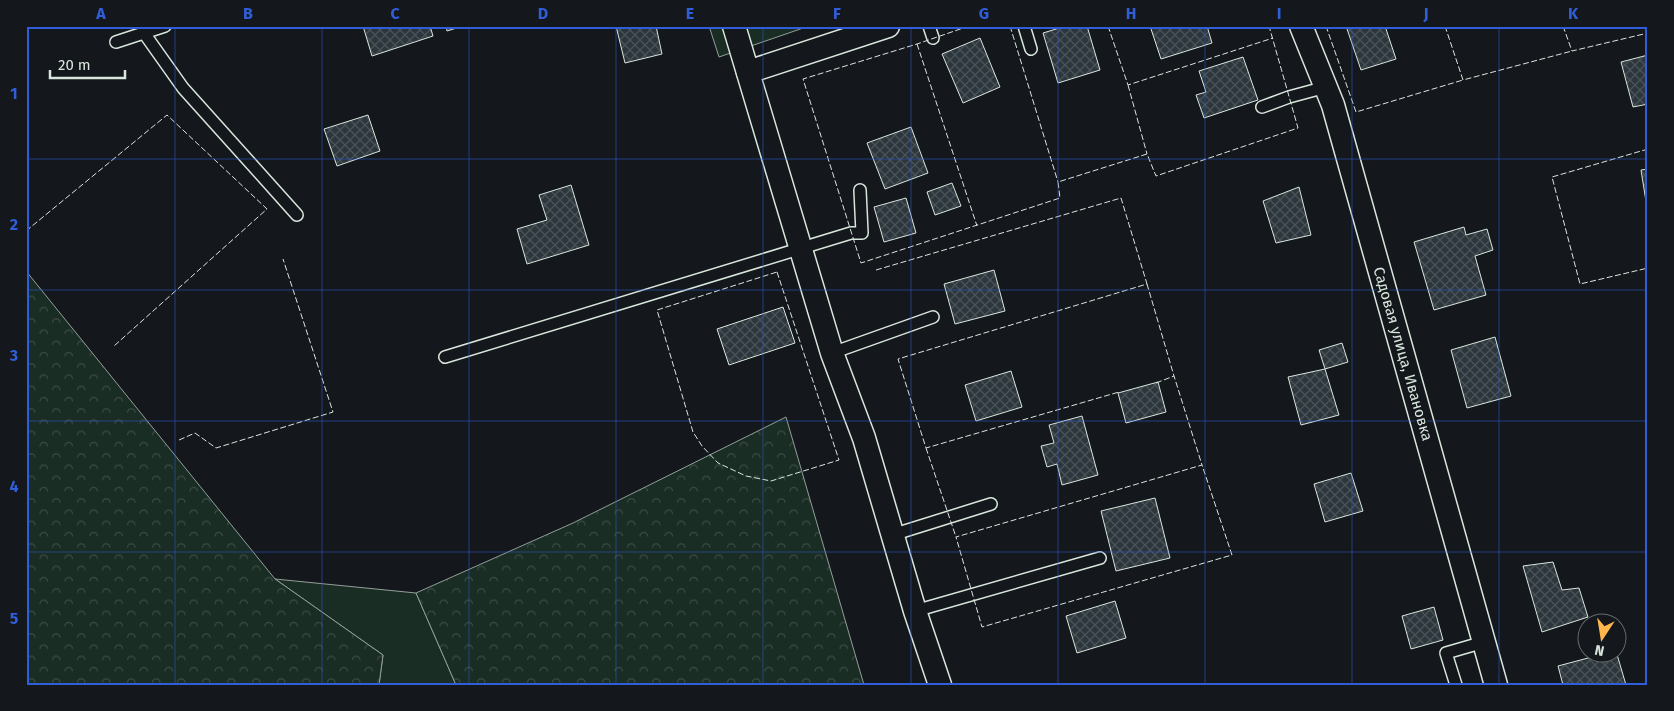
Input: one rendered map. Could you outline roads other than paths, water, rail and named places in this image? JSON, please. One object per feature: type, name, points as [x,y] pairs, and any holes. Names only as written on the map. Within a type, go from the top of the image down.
[{"type":"street","points":[[734,26],[832,353],[864,438],[915,611],[940,685]]},
{"type":"street","points":[[748,72],[888,26]]},
{"type":"street","name":"Садовая улица, Ивановка","points":[[1301,26],[1326,87],[1338,124],[1496,685]]},
{"type":"lane","points":[[116,42],[165,26]]},
{"type":"lane","points":[[929,26],[933,38]]},
{"type":"lane","points":[[1024,26],[1031,49]]},
{"type":"lane","points":[[144,33],[183,88],[297,215]]},
{"type":"lane","points":[[1262,107],[1326,87]]},
{"type":"lane","points":[[445,357],[851,233],[862,233],[860,190]]},
{"type":"lane","points":[[832,353],[934,317]]},
{"type":"lane","points":[[892,535],[991,504]]},
{"type":"lane","points":[[915,611],[1100,558]]},
{"type":"lane","points":[[1456,685],[1446,653],[1484,642]]}]
